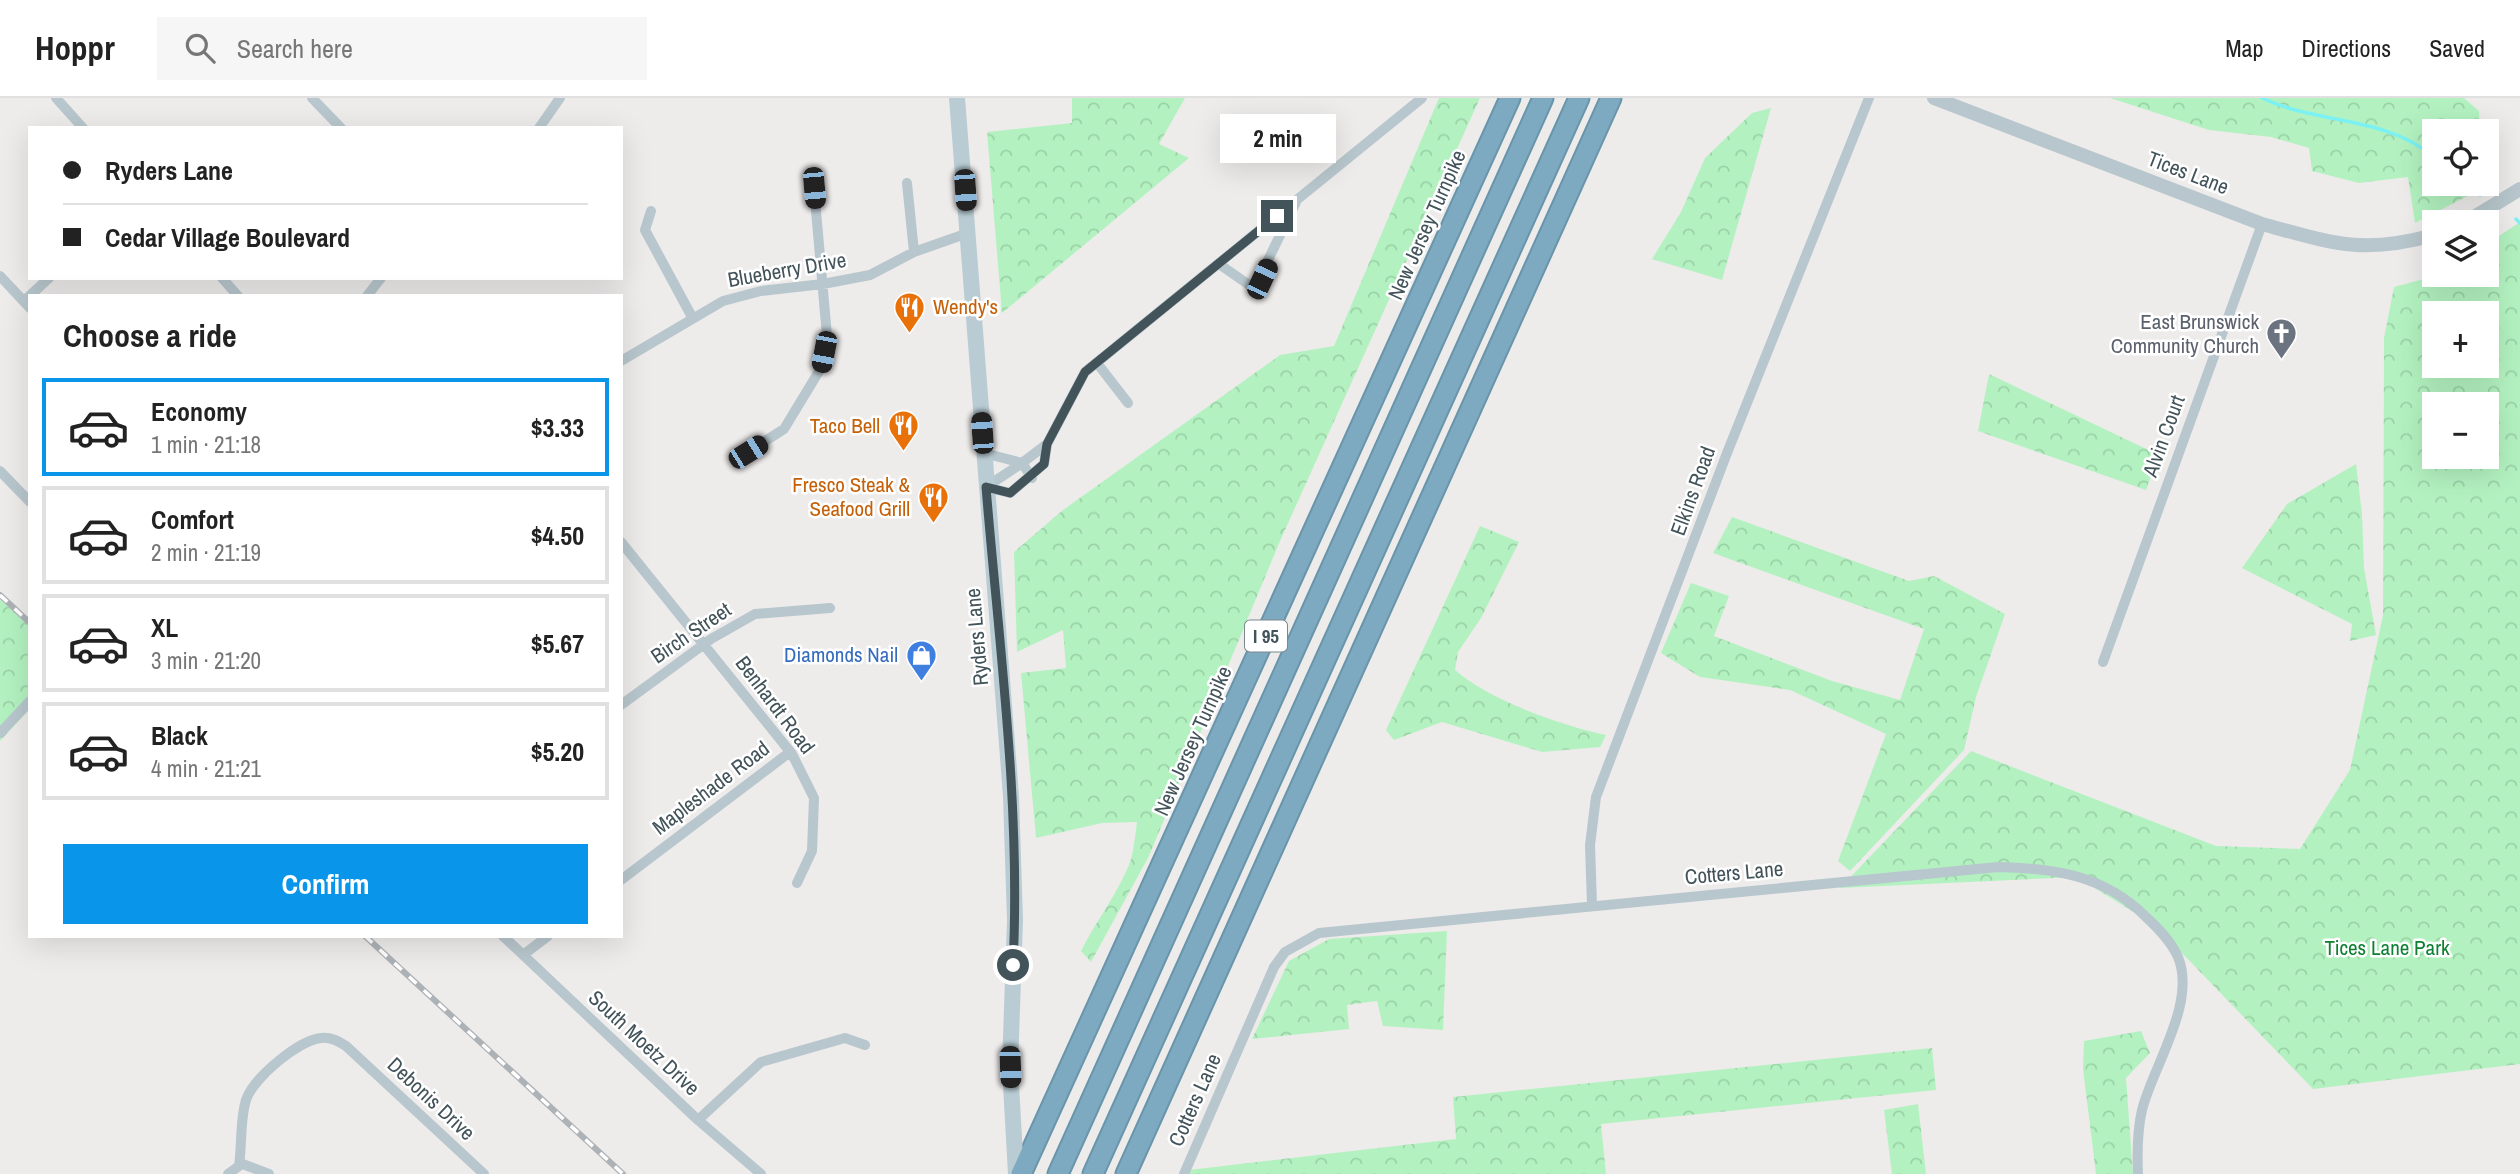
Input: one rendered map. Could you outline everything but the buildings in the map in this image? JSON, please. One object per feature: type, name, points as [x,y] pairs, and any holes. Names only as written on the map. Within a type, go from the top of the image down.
[{"type":"highway","name":"New Jersey Turnpike","points":[[1021,1174],[1510,98]]},
{"type":"highway","name":"I 95","points":[[1058,1174],[1543,98]]},
{"type":"highway","points":[[1093,1174],[1579,98]]},
{"type":"highway","points":[[1126,1174],[1611,98]]},
{"type":"main road","name":"Ryders Lane","points":[[957,98],[1015,871],[1010,1032],[1011,1107],[1016,1174]]},
{"type":"street","points":[[56,98],[81,126]]},
{"type":"street","points":[[312,98],[339,126]]},
{"type":"street","points":[[986,487],[1010,493],[1032,478],[1044,464],[1047,444],[1077,383],[1097,363],[1422,98]]},
{"type":"street","name":"Elkins Road","points":[[1592,905],[1590,845],[1595,797],[1727,453],[1869,98]]},
{"type":"street","name":"Tices Lane","points":[[1934,98],[2262,224],[2343,246],[2376,248],[2422,238]]},
{"type":"street","points":[[540,126],[553,101]]},
{"type":"street","points":[[907,183],[914,252]]},
{"type":"street","points":[[748,452],[784,429],[821,368],[827,336],[814,188]]},
{"type":"street","points":[[2486,210],[2520,189]]},
{"type":"street","points":[[1219,264],[1252,287],[1256,285],[1297,201]]},
{"type":"street","points":[[650,211],[645,230],[692,317]]},
{"type":"street","name":"Alvin Court","points":[[2103,662],[2262,224]]},
{"type":"street","name":"Blueberry Drive","points":[[623,360],[723,301],[761,291],[870,275],[914,252],[968,233]]},
{"type":"street","points":[[0,276],[27,304]]},
{"type":"street","points":[[35,294],[47,280]]},
{"type":"street","points":[[224,280],[236,294]]},
{"type":"street","points":[[369,294],[379,280]]},
{"type":"street","points":[[1097,363],[1128,403]]},
{"type":"street","points":[[986,487],[1047,444]]},
{"type":"street","points":[[984,453],[1022,463],[1032,478]]},
{"type":"street","points":[[0,471],[28,500]]},
{"type":"street","name":"Benhardt Road","points":[[623,544],[790,752],[814,798],[812,851],[797,883]]},
{"type":"street","name":"Birch Street","points":[[623,704],[704,645],[755,614],[830,608]]},
{"type":"street","points":[[0,733],[28,703]]},
{"type":"street","name":"Mapleshade Road","points":[[623,878],[790,752]]},
{"type":"street","name":"Cotters Lane","points":[[1184,1174],[1274,967],[1285,952],[1319,933],[1998,867],[2062,872],[2085,877],[2107,887],[2132,903],[2168,940],[2179,959],[2183,984],[2178,1014],[2142,1111],[2136,1142],[2138,1174]]},
{"type":"street","name":"South Moetz Drive","points":[[505,938],[698,1121],[761,1174]]},
{"type":"street","points":[[523,955],[545,938]]},
{"type":"street","points":[[698,1121],[761,1062],[845,1038],[865,1045]]},
{"type":"street","name":"Debonis Drive","points":[[240,1163],[246,1099],[272,1066],[311,1040],[334,1039],[352,1051],[484,1174]]},
{"type":"street","points":[[228,1174],[240,1163],[269,1174]]},
{"type":"green space","points":[[1072,98],[1185,98],[1159,144],[1189,158],[1002,313],[987,132],[1072,123]]},
{"type":"green space","points":[[1439,98],[1480,98],[1280,541],[1149,856],[1091,962],[1081,951],[1129,865],[1137,822],[1102,823],[1036,838],[1021,673],[1066,668],[1063,630],[1017,652],[1014,552],[1063,510],[1280,355],[1334,346]]},
{"type":"green space","points":[[2110,98],[2464,98],[2479,111],[2479,119],[2422,119],[2422,196],[2467,196],[2440,210],[2422,210],[2422,219],[2415,223],[2408,177],[2359,183],[2312,171],[2309,148],[2271,137],[2209,130]]},
{"type":"green space","points":[[1771,108],[1722,280],[1652,259],[1681,212],[1705,158],[1752,113]]},
{"type":"green space","name":"Tices Lane Park","points":[[2520,222],[2520,1064],[2313,1089],[2156,926],[2077,877],[1840,888],[1971,751],[2216,846],[2300,849],[2350,770],[2383,615],[2384,338],[2394,287],[2422,280],[2422,287],[2499,287],[2499,236]]},
{"type":"green space","points":[[1989,374],[2159,455],[2146,490],[1978,431]]},
{"type":"green space","points":[[2356,464],[2362,514],[2364,568],[2376,635],[2350,641],[2352,624],[2242,568],[2287,504]]},
{"type":"green space","points":[[1732,517],[1909,581],[1934,576],[2005,614],[1976,697],[1964,750],[1850,871],[1838,861],[1886,734],[1790,690],[1700,677],[1661,653],[1691,583],[1729,596],[1714,636],[1832,681],[1900,700],[1924,629],[1713,553]]},
{"type":"green space","points":[[1480,526],[1519,542],[1481,618],[1458,652],[1455,670],[1506,702],[1568,725],[1606,735],[1600,747],[1542,752],[1442,722],[1394,740],[1386,730]]},
{"type":"green space","points":[[0,599],[28,625],[28,711],[0,741]]},
{"type":"green space","points":[[1447,931],[1443,1030],[1383,1026],[1377,1001],[1347,1005],[1349,1029],[1252,1039],[1289,961],[1329,939]]},
{"type":"green space","points":[[2141,1031],[2150,1053],[2126,1078],[2133,1174],[2096,1174],[2083,1069],[2084,1041]]},
{"type":"green space","points":[[1932,1048],[1936,1090],[1601,1124],[1606,1174],[1187,1174],[1189,1170],[1456,1139],[1453,1097]]},
{"type":"green space","points":[[1918,1104],[1926,1174],[1892,1174],[1884,1110]]},
{"type":"waterway","points":[[2262,98],[2284,107],[2394,134],[2422,149]]},
{"type":"waterway","points":[[2516,219],[2520,223]]},
{"type":"railway","points":[[0,595],[28,621]]},
{"type":"railway","points":[[367,938],[623,1174]]},
{"type":"place","name":"Wendy's","points":[[910,334]]},
{"type":"place","name":"East Brunswick Community Church","points":[[2282,361]]},
{"type":"place","name":"Taco Bell","points":[[903,453]]},
{"type":"place","name":"Fresco Steak & Seafood Grill","points":[[933,524]]},
{"type":"place","name":"Diamonds Nail","points":[[921,682]]},
{"type":"route","points":[[1013,965],[1016,920],[1011,796],[986,487],[1010,493],[1032,478],[1044,464],[1047,444],[1085,372],[1277,216]]}]
